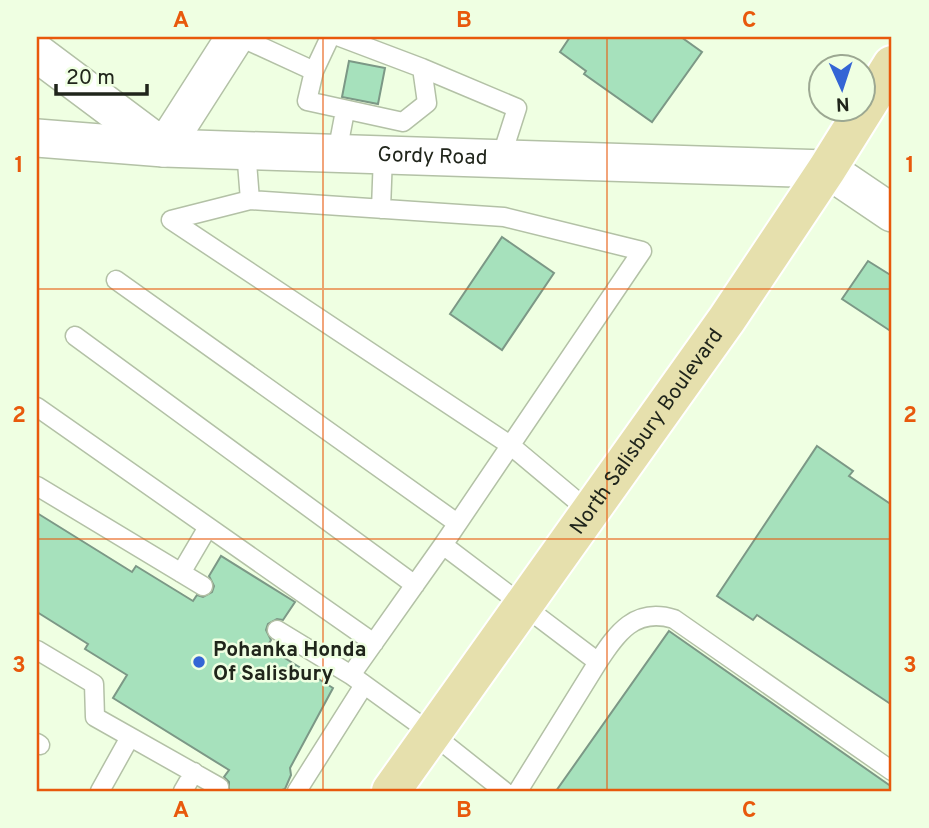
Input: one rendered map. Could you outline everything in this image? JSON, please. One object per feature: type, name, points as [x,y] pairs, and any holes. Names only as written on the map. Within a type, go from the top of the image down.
[{"type":"main road","name":"North Salisbury Boulevard","points":[[391,791],[727,319],[827,169],[892,65]]},
{"type":"street","points":[[37,53],[164,148],[238,37]]},
{"type":"street","name":"Gordy Road","points":[[37,138],[164,148],[827,169]]},
{"type":"street","points":[[827,169],[892,213]]},
{"type":"lane","points":[[238,37],[314,72]]},
{"type":"lane","points":[[330,37],[314,72],[307,102],[403,122],[428,103],[422,68]]},
{"type":"lane","points":[[340,37],[517,108],[501,159]]},
{"type":"lane","points":[[337,153],[345,111]]},
{"type":"lane","points":[[246,150],[250,200]]},
{"type":"lane","points":[[381,209],[383,155]]},
{"type":"lane","points":[[296,791],[358,680],[374,643],[443,545],[457,523],[510,445],[642,251],[504,217],[250,200],[171,220],[510,445],[590,512]]},
{"type":"lane","points":[[116,280],[457,523]]},
{"type":"lane","points":[[75,336],[415,585]]},
{"type":"lane","points":[[37,407],[374,643]]},
{"type":"lane","points":[[37,486],[202,586]]},
{"type":"lane","points":[[181,573],[208,527]]},
{"type":"lane","points":[[443,545],[598,662]]},
{"type":"lane","points":[[518,791],[619,631],[634,622],[654,617],[674,619],[892,771]]},
{"type":"lane","points":[[277,630],[358,680],[504,791]]},
{"type":"lane","points":[[37,650],[94,684],[95,718],[219,787]]},
{"type":"lane","points":[[100,791],[130,737]]},
{"type":"lane","points":[[183,791],[194,772]]},
{"type":"building","points":[[570,37],[681,37],[702,52],[652,122],[584,74],[586,71],[560,52]]},
{"type":"building","points":[[349,61],[385,68],[378,104],[342,97]]},
{"type":"building","points":[[502,237],[554,273],[502,350],[450,314]]},
{"type":"building","points":[[868,261],[892,276],[892,332],[842,299]]},
{"type":"building","points":[[817,446],[853,471],[849,476],[892,505],[892,705],[757,615],[753,620],[717,596]]},
{"type":"building","name":"Pohanka Honda Of Salisbury","points":[[37,513],[132,572],[136,566],[193,601],[197,595],[203,597],[212,592],[214,586],[209,576],[221,556],[295,602],[283,620],[277,619],[268,624],[266,630],[271,640],[267,647],[333,688],[290,768],[291,775],[285,789],[229,791],[229,782],[224,777],[229,770],[113,698],[127,675],[85,649],[88,644],[37,612]]},
{"type":"building","points":[[669,631],[892,787],[892,791],[556,791]]},
{"type":"place","name":"Pohanka Honda Of Salisbury","points":[[199,662]]}]
